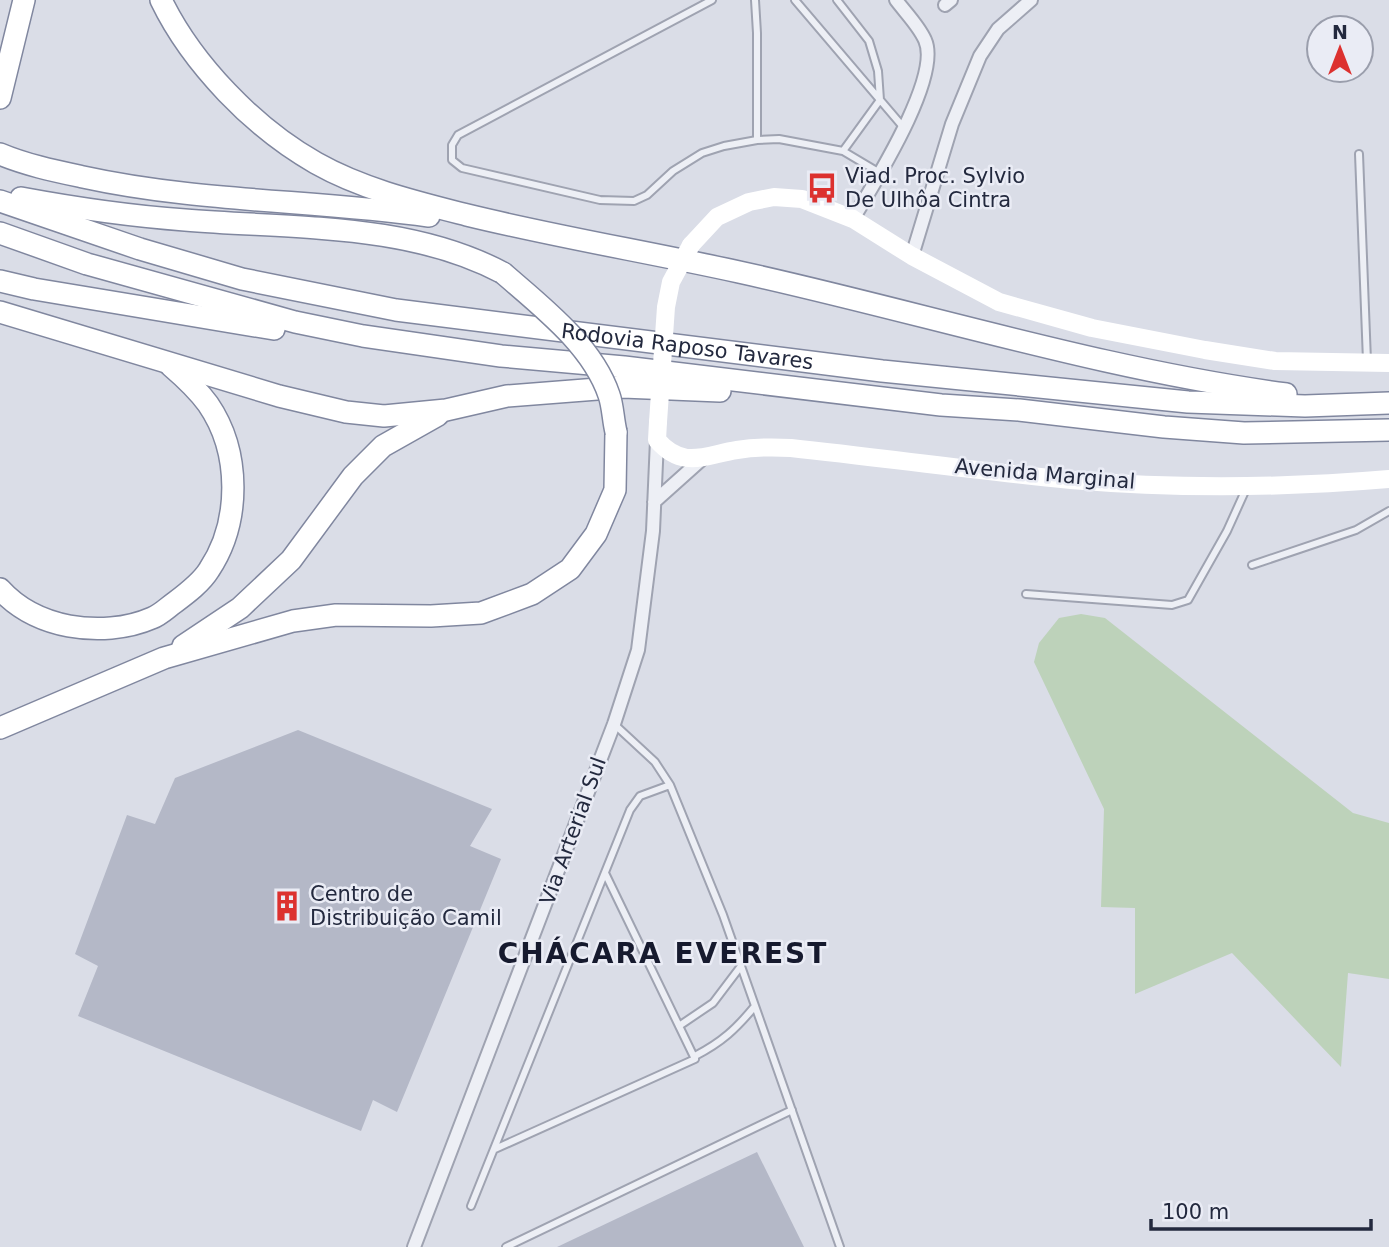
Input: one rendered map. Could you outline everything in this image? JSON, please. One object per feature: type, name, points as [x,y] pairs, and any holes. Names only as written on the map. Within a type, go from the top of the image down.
[{"type":"highway","points":[[0,98],[24,0]]},
{"type":"highway","points":[[161,0],[191,50],[239,105],[272,135],[318,164],[373,188],[521,228],[740,272],[1098,360],[1256,390],[1380,404]]},
{"type":"highway","points":[[0,154],[93,179],[187,195],[381,210],[521,228]]},
{"type":"highway","points":[[0,195],[90,210],[184,220],[376,234],[424,242],[466,256],[503,273],[560,323],[587,355],[609,394],[616,432],[615,489],[596,534],[570,569],[532,594],[481,613],[431,616],[336,615],[293,621],[164,658],[0,728]]},
{"type":"highway","name":"Rodovia Raposo Tavares","points":[[0,201],[140,249],[242,279],[396,310],[882,371],[1188,402],[1305,406],[1380,404]]},
{"type":"highway","name":"Rodovia Raposo Tavares","points":[[0,233],[87,264],[295,322],[363,336],[501,356],[624,367],[885,398],[1244,433],[1389,430]]},
{"type":"highway","points":[[0,281],[277,330],[363,336]]},
{"type":"highway","points":[[0,312],[279,396],[346,412],[384,416],[446,410],[507,396],[623,387],[885,398]]},
{"type":"highway","points":[[0,589],[12,602],[49,622],[89,630],[118,627],[153,618],[184,596],[209,571],[227,533],[233,494],[231,460],[220,427],[209,406],[192,384],[164,360]]},
{"type":"highway","points":[[164,658],[240,608],[291,559],[353,476],[383,446],[446,410]]},
{"type":"main road","points":[[657,431],[666,307],[671,282],[691,245],[717,217],[748,202],[774,197],[802,198],[853,219],[912,256],[999,302],[1092,328],[1205,351],[1275,361],[1389,363]]},
{"type":"main road","name":"Avenida Marginal","points":[[657,431],[667,452],[702,459],[734,450],[792,447],[1071,480],[1248,486],[1313,485],[1389,479]]},
{"type":"street","points":[[853,219],[904,128],[924,79],[928,57],[926,41],[896,0]]},
{"type":"street","points":[[912,256],[952,124],[980,56],[998,29],[1031,0]]},
{"type":"street","name":"Via Arterial Sul","points":[[414,1247],[614,724],[638,650],[653,531],[657,431]]},
{"type":"street","name":"Avenida Marginal","points":[[654,502],[702,459]]},
{"type":"lane","points":[[712,0],[458,135],[452,145],[452,160],[462,167],[600,200],[634,201],[647,195],[673,171],[702,153],[758,139],[779,139],[843,151],[880,173]]},
{"type":"lane","points":[[755,0],[758,33],[758,139]]},
{"type":"lane","points":[[796,0],[904,128]]},
{"type":"lane","points":[[837,0],[869,41],[878,71],[880,100],[843,151]]},
{"type":"lane","points":[[1359,154],[1367,363]]},
{"type":"lane","points":[[1026,594],[1172,605],[1188,600],[1227,531],[1248,486]]},
{"type":"lane","points":[[1252,565],[1356,530],[1389,511]]},
{"type":"lane","points":[[614,724],[655,762],[670,785],[741,966],[840,1247]]},
{"type":"lane","points":[[471,1206],[634,803],[640,796],[670,785]]},
{"type":"lane","points":[[605,873],[695,1056]]},
{"type":"lane","points":[[680,1026],[713,1003],[741,966]]},
{"type":"lane","points":[[495,1149],[693,1060],[738,1027],[755,1006]]},
{"type":"lane","points":[[506,1247],[792,1111]]},
{"type":"green space","points":[[1081,614],[1105,618],[1353,813],[1389,823],[1389,979],[1348,973],[1341,1067],[1232,953],[1135,994],[1135,908],[1101,907],[1104,809],[1034,662],[1039,643],[1059,618]]},
{"type":"building","name":"Centro de Distribuição Camil","points":[[298,730],[492,809],[470,846],[501,859],[397,1112],[373,1100],[361,1131],[78,1016],[98,966],[75,954],[127,815],[155,824],[175,778]]},
{"type":"building","points":[[757,1152],[804,1247],[557,1247]]},
{"type":"place","name":"Viad. Proc. Sylvio De Ulhôa Cintra","points":[[822,188]]},
{"type":"place","name":"Centro de Distribuição Camil","points":[[287,906]]},
{"type":"district","name":"CHÁCARA EVEREST","points":[[663,953]]}]
